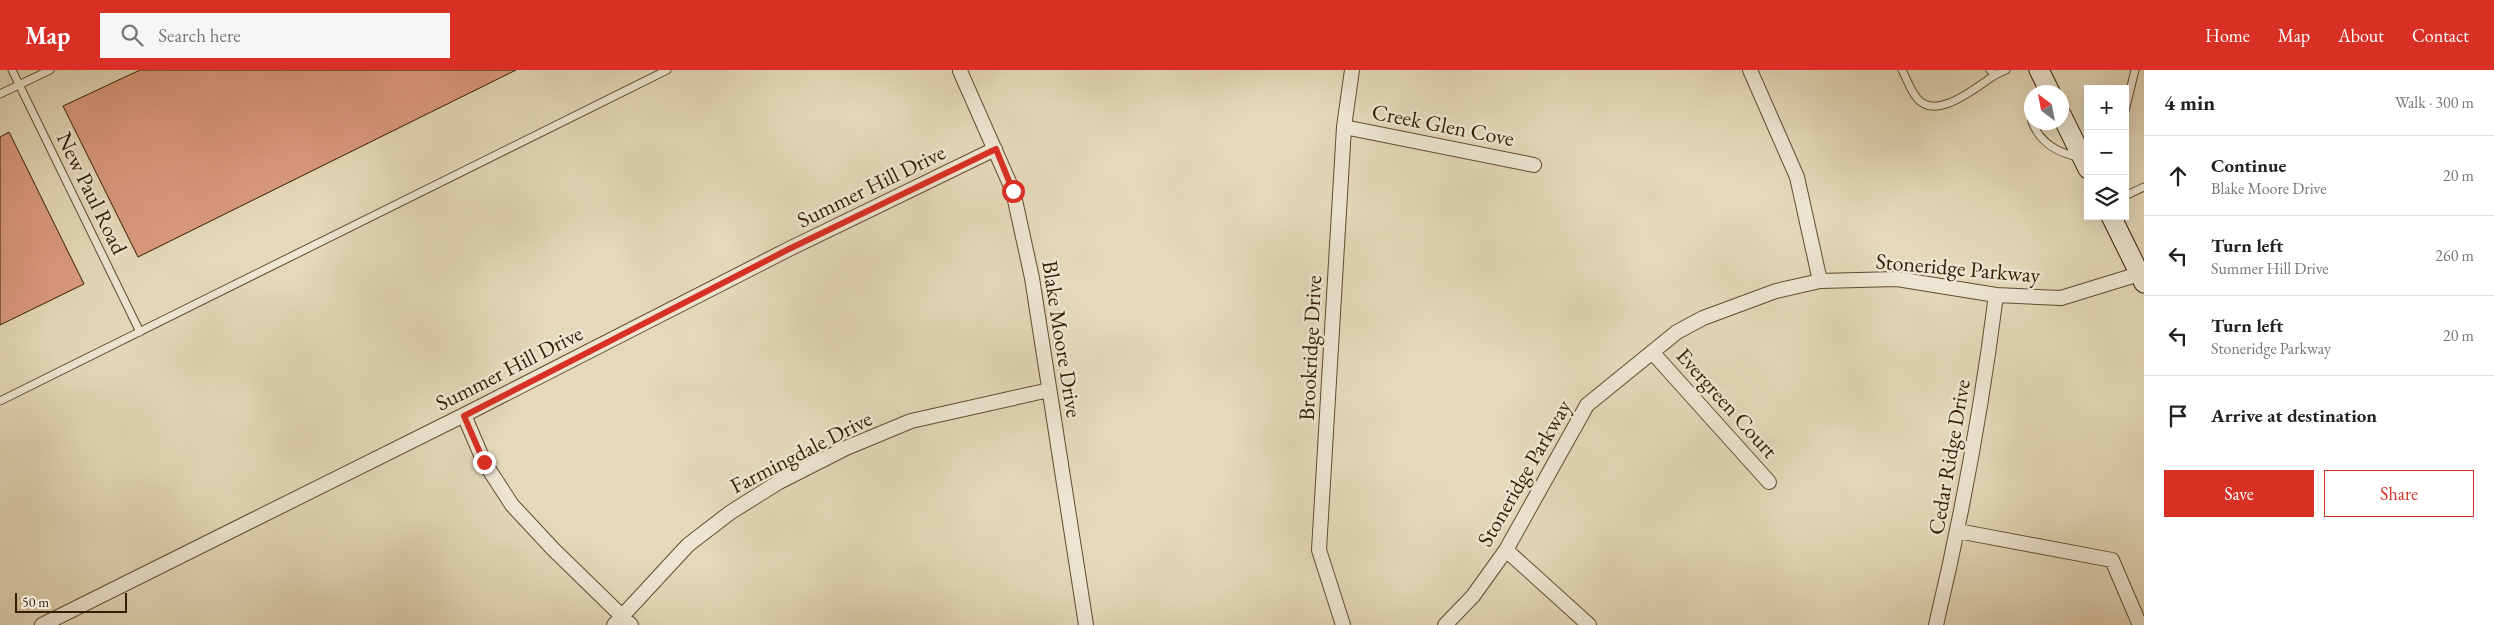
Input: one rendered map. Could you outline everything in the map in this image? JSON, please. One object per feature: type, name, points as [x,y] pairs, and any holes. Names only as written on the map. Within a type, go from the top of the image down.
[{"type":"main road","points":[[2039,70],[2046,85]]},
{"type":"main road","points":[[2069,130],[2082,155]]},
{"type":"main road","points":[[2113,220],[2142,278]]},
{"type":"street","name":"Brookridge Drive","points":[[1343,625],[1320,550],[1344,127],[1352,70]]},
{"type":"street","points":[[1750,70],[1797,177],[1820,281]]},
{"type":"street","name":"Blake Moore Drive","points":[[960,71],[1013,191],[1032,278],[1086,625]]},
{"type":"street","name":"Creek Glen Cove","points":[[1344,127],[1534,165]]},
{"type":"street","name":"Summer Hill Drive","points":[[42,625],[464,416],[789,249],[996,149]]},
{"type":"street","name":"Stoneridge Parkway","points":[[1445,625],[1473,596],[1506,550],[1587,405],[1677,332],[1703,318],[1776,291],[1820,281],[1898,279],[1996,295],[2061,298],[2142,278]]},
{"type":"street","name":"Cedar Ridge Drive","points":[[1936,625],[1958,532],[1988,356],[1996,295]]},
{"type":"street","name":"Evergreen Court","points":[[1652,352],[1769,482]]},
{"type":"street","name":"Farmingdale Drive","points":[[622,622],[688,545],[731,512],[779,482],[846,448],[911,421],[1049,390]]},
{"type":"street","points":[[464,416],[484,462],[512,505],[622,622]]},
{"type":"street","points":[[1958,532],[2112,560],[2139,623]]},
{"type":"street","points":[[1506,550],[1590,625]]},
{"type":"lane","name":"New Paul Road","points":[[12,70],[140,332]]},
{"type":"lane","points":[[0,94],[50,70]]},
{"type":"lane","points":[[0,401],[668,70]]},
{"type":"lane","points":[[1902,70],[1916,98],[1925,105],[1937,107],[1954,101],[1992,73],[2006,70]]},
{"type":"lane","points":[[2129,95],[2135,70]]},
{"type":"lane","points":[[2036,130],[2054,149],[2062,154],[2082,155]]},
{"type":"lane","points":[[2129,194],[2144,187]]},
{"type":"building","points":[[140,70],[516,70],[138,257],[63,106]]},
{"type":"building","points":[[9,132],[84,284],[0,325],[0,137]]},
{"type":"route","points":[[484,462],[464,416],[789,249],[996,149],[1013,191]]}]
